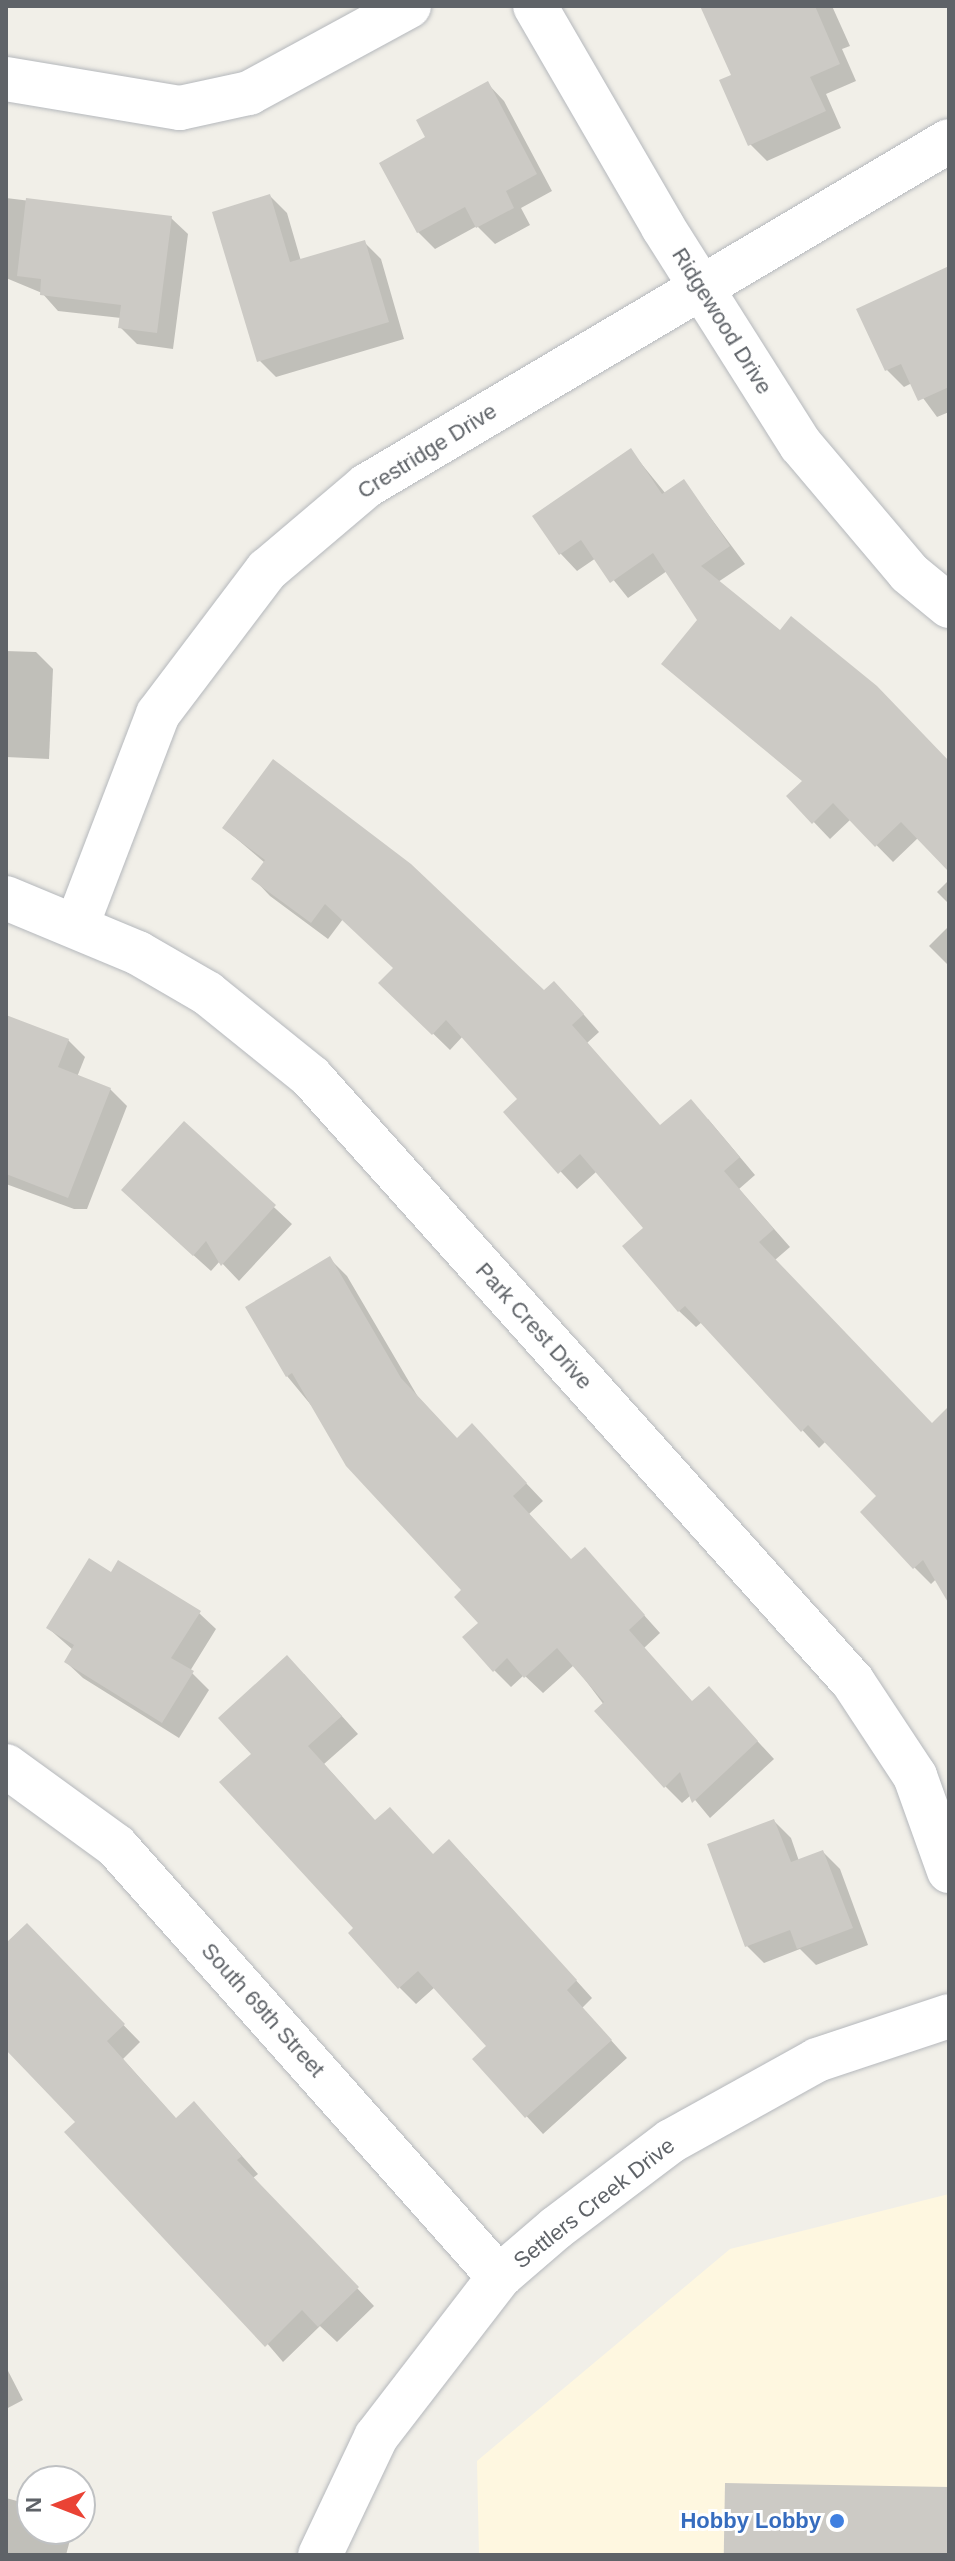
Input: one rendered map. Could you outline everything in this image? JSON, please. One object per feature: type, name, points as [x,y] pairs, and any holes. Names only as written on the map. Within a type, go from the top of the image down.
[{"type":"street","points":[[6,79],[180,108],[249,93],[409,6]]},
{"type":"street","name":"Ridgewood Drive","points":[[535,6],[700,287],[801,445],[909,573],[949,606]]},
{"type":"street","name":"Crestridge Drive","points":[[77,925],[158,714],[267,570],[366,486],[949,141]]},
{"type":"street","name":"Park Crest Drive","points":[[6,898],[77,925],[207,993],[311,1077],[853,1682],[915,1776],[949,1871]]},
{"type":"street","name":"South 69th Street","points":[[6,1766],[116,1846],[499,2277]]},
{"type":"street","name":"Settlers Creek Drive","points":[[320,2555],[376,2437],[499,2277],[671,2141],[817,2060],[949,2016]]},
{"type":"shaded area","points":[[949,2194],[949,2555],[479,2555],[477,2461],[730,2249]]},
{"type":"building","points":[[700,6],[815,6],[840,64],[810,77],[826,111],[748,146],[719,80],[731,75]]},
{"type":"building","points":[[488,81],[537,174],[506,191],[514,208],[476,228],[465,207],[417,233],[379,163],[425,137],[416,120]]},
{"type":"building","points":[[270,194],[290,262],[365,240],[389,322],[257,362],[212,212]]},
{"type":"building","points":[[26,198],[172,216],[157,333],[118,328],[121,305],[40,295],[41,279],[17,276]]},
{"type":"building","points":[[949,266],[949,387],[918,401],[901,364],[885,371],[856,309]]},
{"type":"building","points":[[631,448],[662,494],[684,479],[730,546],[701,566],[780,630],[791,616],[877,686],[949,761],[949,872],[901,822],[875,847],[833,803],[812,824],[786,796],[802,781],[661,664],[697,620],[653,553],[610,583],[581,540],[559,555],[532,516]]},
{"type":"building","points":[[273,759],[411,864],[544,990],[554,981],[584,1014],[572,1025],[660,1125],[691,1099],[740,1157],[724,1171],[774,1229],[759,1242],[932,1423],[949,1406],[949,1604],[923,1560],[913,1569],[860,1512],[876,1496],[808,1425],[801,1432],[685,1306],[678,1312],[622,1246],[643,1228],[580,1154],[558,1174],[503,1112],[517,1099],[446,1020],[432,1035],[378,983],[393,968],[325,904],[311,923],[251,879],[265,860],[222,828]]},
{"type":"building","points":[[6,1015],[69,1039],[58,1067],[111,1088],[68,1198],[6,1174]]},
{"type":"building","points":[[184,1121],[276,1205],[221,1266],[206,1241],[193,1256],[121,1190]]},
{"type":"building","points":[[330,1256],[401,1378],[457,1438],[472,1423],[527,1483],[513,1496],[571,1559],[585,1547],[645,1615],[629,1630],[692,1701],[709,1686],[758,1741],[692,1803],[680,1772],[664,1788],[594,1711],[604,1702],[557,1648],[524,1678],[507,1658],[493,1672],[462,1637],[478,1623],[454,1597],[461,1590],[346,1466],[292,1373],[286,1377],[245,1307]]},
{"type":"building","points":[[89,1558],[111,1572],[118,1560],[201,1611],[171,1658],[194,1671],[162,1723],[64,1662],[74,1645],[46,1628]]},
{"type":"building","points":[[287,1655],[342,1716],[308,1746],[375,1820],[390,1807],[433,1854],[449,1839],[577,1980],[567,1990],[612,2040],[525,2118],[472,2059],[486,2046],[418,1971],[398,1989],[348,1933],[353,1928],[219,1782],[251,1754],[218,1718]]},
{"type":"building","points":[[774,1819],[791,1862],[823,1850],[853,1928],[797,1949],[790,1930],[745,1947],[707,1844]]},
{"type":"building","points":[[27,1923],[125,2024],[107,2041],[176,2118],[194,2101],[242,2156],[237,2160],[359,2287],[318,2327],[302,2310],[265,2347],[64,2132],[75,2122],[6,2050],[6,1943]]},
{"type":"building","name":"Hobby Lobby","points":[[725,2483],[949,2487],[948,2555],[724,2555]]},
{"type":"place","name":"Hobby Lobby","points":[[837,2521]]}]
